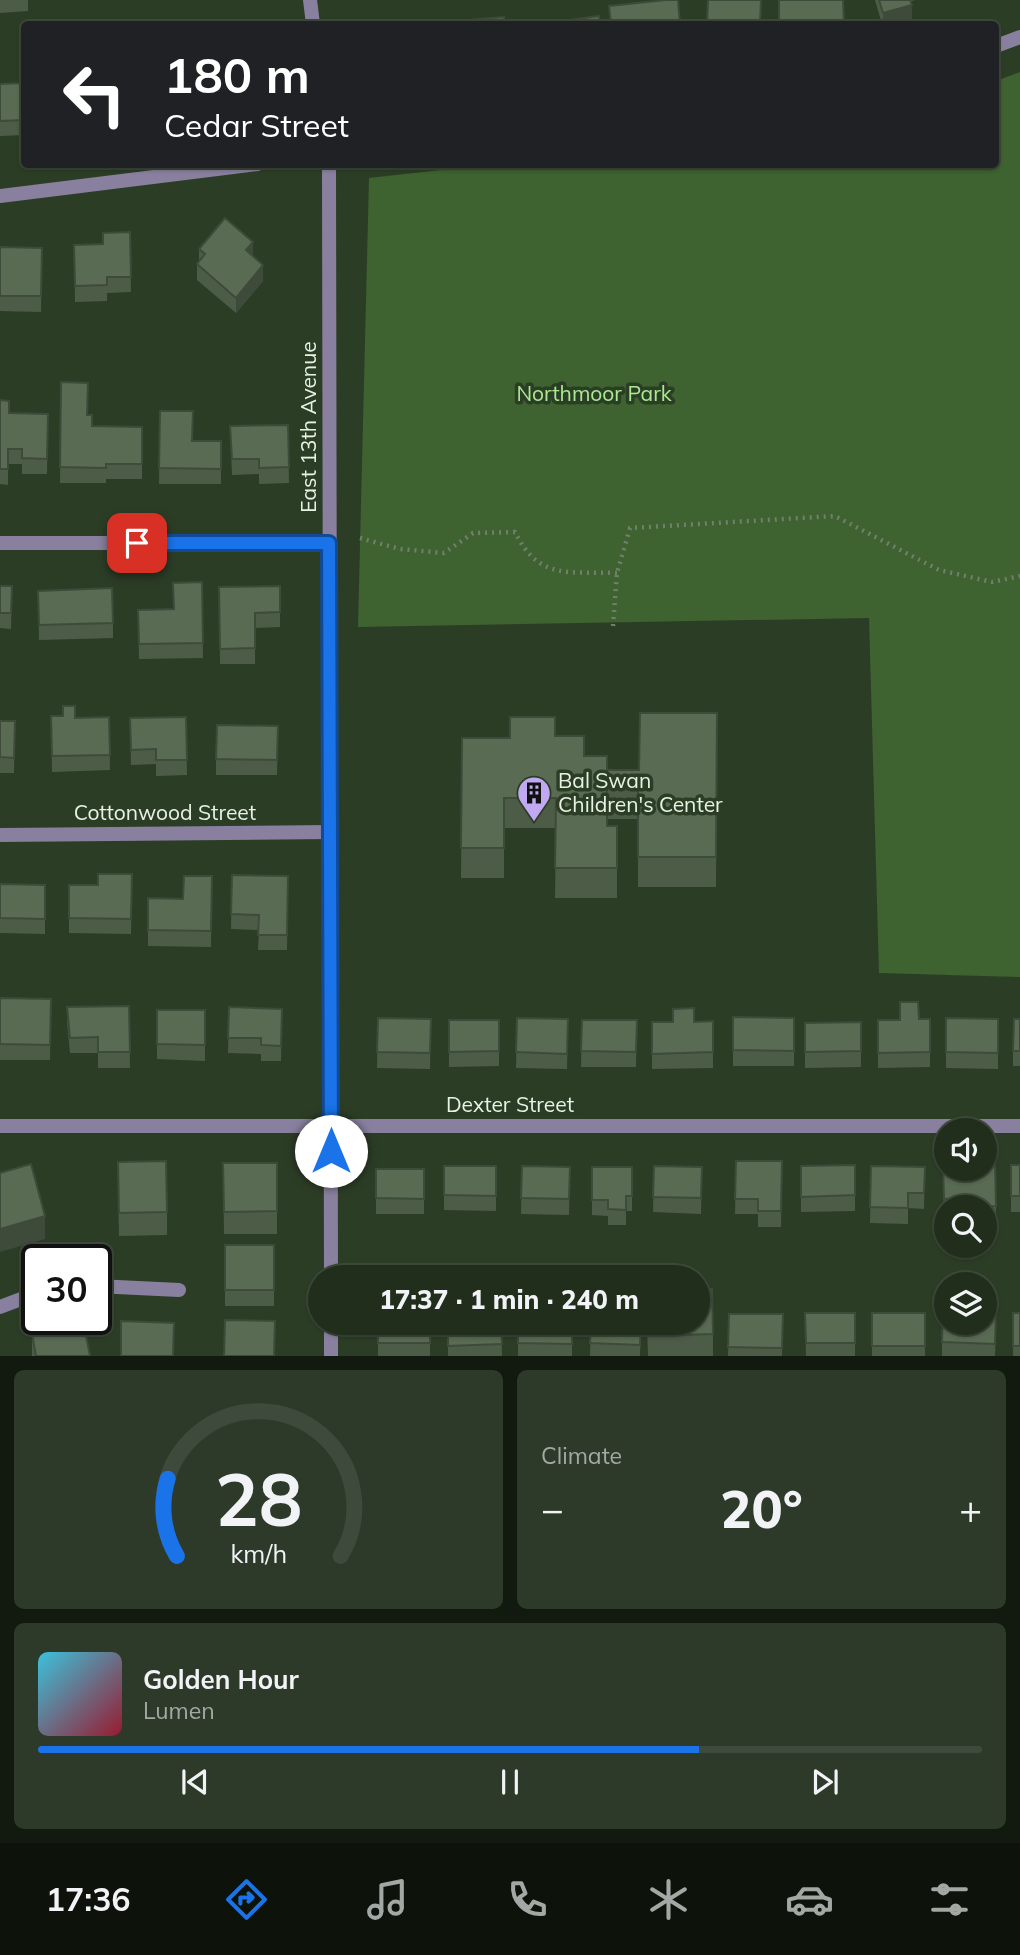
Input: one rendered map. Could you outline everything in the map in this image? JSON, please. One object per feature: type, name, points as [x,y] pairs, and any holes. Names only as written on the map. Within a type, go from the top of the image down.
[{"type":"street","points":[[310,0],[313,21]]},
{"type":"street","points":[[999,45],[1020,37]]},
{"type":"street","points":[[0,196],[225,168]]},
{"type":"street","name":"East 13th Avenue","points":[[329,168],[331,1265]]},
{"type":"street","points":[[0,543],[329,543]]},
{"type":"street","name":"Cottonwood Street","points":[[0,835],[330,832]]},
{"type":"street","name":"Dexter Street","points":[[0,1126],[1020,1126]]},
{"type":"street","points":[[112,1287],[179,1290]]},
{"type":"street","points":[[0,1307],[21,1299]]},
{"type":"street","points":[[331,1335],[331,1356]]},
{"type":"path","points":[[613,626],[617,573],[630,528],[770,522],[835,516],[939,570],[992,582],[1020,576]]},
{"type":"path","points":[[360,538],[400,549],[444,552],[473,533],[515,532],[526,554],[550,570],[617,573]]},
{"type":"green space","name":"Northmoor Park","points":[[1020,72],[1020,977],[879,973],[869,618],[358,627],[369,178],[459,168],[999,168],[999,80]]},
{"type":"building","points":[[678,0],[680,21],[611,21],[609,6]]},
{"type":"building","points":[[708,0],[761,0],[760,21],[707,21]]},
{"type":"building","points":[[779,0],[843,0],[844,21],[779,21]]},
{"type":"building","points":[[879,0],[910,0],[912,5],[883,13]]},
{"type":"building","points":[[599,16],[600,21],[563,21]]},
{"type":"building","points":[[504,17],[505,21],[458,21]]},
{"type":"building","points":[[21,83],[21,120],[0,121],[0,84]]},
{"type":"building","points":[[225,218],[253,242],[246,250],[263,265],[236,298],[197,264],[205,254],[199,249]]},
{"type":"building","points":[[130,232],[131,277],[107,277],[107,285],[75,286],[74,245],[103,244],[103,233]]},
{"type":"building","points":[[0,247],[42,248],[41,296],[0,296]]},
{"type":"building","points":[[61,382],[88,383],[87,415],[92,415],[92,426],[142,427],[142,464],[106,464],[106,468],[60,467]]},
{"type":"building","points":[[0,400],[9,401],[9,413],[48,414],[47,459],[22,458],[22,449],[8,449],[8,469],[0,469]]},
{"type":"building","points":[[160,411],[193,411],[192,441],[221,441],[221,469],[159,468]]},
{"type":"building","points":[[288,425],[289,467],[259,468],[259,459],[232,459],[230,426]]},
{"type":"building","points":[[202,582],[203,643],[139,644],[138,610],[174,609],[173,583]]},
{"type":"building","points":[[0,586],[12,586],[11,613],[0,613]]},
{"type":"building","points":[[280,586],[280,612],[255,613],[255,648],[220,649],[219,587]]},
{"type":"building","points":[[112,588],[113,623],[39,625],[38,591]]},
{"type":"building","points":[[63,706],[75,706],[75,718],[109,717],[110,755],[52,756],[51,716],[63,716]]},
{"type":"building","name":"Bal Swan Children's Center","points":[[640,713],[717,713],[716,857],[638,857],[638,790],[607,789],[607,826],[617,826],[617,868],[555,868],[556,798],[504,798],[504,848],[461,848],[462,738],[510,738],[510,717],[555,717],[555,736],[584,736],[584,756],[607,756],[607,770],[639,770]]},
{"type":"building","points":[[186,717],[187,760],[156,760],[156,749],[131,750],[130,718]]},
{"type":"building","points":[[0,721],[15,721],[14,758],[0,757]]},
{"type":"building","points":[[217,725],[278,726],[277,760],[216,759]]},
{"type":"building","points":[[98,874],[132,874],[131,919],[69,918],[69,885],[98,885]]},
{"type":"building","points":[[232,875],[288,876],[287,935],[258,935],[259,915],[231,914]]},
{"type":"building","points":[[184,876],[212,876],[211,931],[148,930],[148,898],[183,899]]},
{"type":"building","points":[[0,884],[45,885],[45,919],[0,918]]},
{"type":"building","points":[[0,998],[51,999],[50,1045],[0,1044]]},
{"type":"building","points":[[900,1002],[918,1002],[919,1019],[930,1019],[930,1052],[878,1053],[878,1020],[900,1020]]},
{"type":"building","points":[[129,1006],[130,1052],[98,1052],[98,1037],[70,1038],[67,1007]]},
{"type":"building","points":[[229,1007],[282,1009],[281,1046],[261,1045],[261,1038],[228,1038]]},
{"type":"building","points":[[694,1008],[694,1022],[713,1021],[713,1052],[652,1054],[652,1022],[673,1022],[673,1009]]},
{"type":"building","points":[[157,1010],[205,1010],[205,1045],[157,1044]]},
{"type":"building","points":[[733,1017],[794,1018],[794,1051],[733,1050]]},
{"type":"building","points":[[378,1018],[431,1019],[430,1053],[377,1052]]},
{"type":"building","points":[[517,1018],[568,1019],[567,1054],[516,1052]]},
{"type":"building","points":[[946,1018],[998,1019],[998,1053],[946,1052]]},
{"type":"building","points":[[1014,1019],[1020,1019],[1020,1051],[1013,1051]]},
{"type":"building","points":[[449,1020],[499,1020],[499,1051],[449,1052]]},
{"type":"building","points":[[582,1020],[637,1020],[636,1052],[581,1051]]},
{"type":"building","points":[[861,1022],[861,1051],[805,1052],[805,1023]]},
{"type":"building","points":[[166,1161],[167,1212],[119,1213],[118,1162]]},
{"type":"building","points":[[736,1161],[782,1161],[781,1211],[758,1211],[758,1199],[735,1199]]},
{"type":"building","points":[[223,1163],[277,1163],[277,1211],[224,1212]]},
{"type":"building","points":[[31,1164],[45,1216],[0,1229],[0,1173]]},
{"type":"building","points":[[855,1165],[855,1195],[801,1197],[801,1166]]},
{"type":"building","points":[[1011,1165],[1020,1165],[1020,1196],[1011,1196]]},
{"type":"building","points":[[444,1166],[496,1166],[496,1196],[444,1195]]},
{"type":"building","points":[[522,1166],[570,1167],[569,1199],[521,1198]]},
{"type":"building","points":[[654,1166],[702,1167],[701,1198],[653,1197]]},
{"type":"building","points":[[871,1166],[925,1167],[924,1193],[908,1193],[908,1208],[870,1207]]},
{"type":"building","points":[[592,1167],[632,1167],[632,1196],[626,1196],[626,1210],[608,1209],[608,1200],[592,1200]]},
{"type":"building","points":[[376,1169],[424,1169],[424,1199],[376,1198]]},
{"type":"building","points":[[943,1181],[995,1181],[996,1195],[944,1195]]},
{"type":"building","points":[[225,1245],[274,1245],[274,1290],[225,1290]]},
{"type":"building","points":[[712,1289],[713,1334],[710,1334]]},
{"type":"building","points":[[805,1313],[855,1313],[855,1343],[806,1343]]},
{"type":"building","points":[[872,1313],[925,1313],[925,1346],[872,1346]]},
{"type":"building","points":[[1013,1313],[1020,1313],[1020,1346],[1013,1346]]},
{"type":"building","points":[[729,1314],[783,1314],[782,1348],[728,1347]]},
{"type":"building","points":[[225,1320],[275,1321],[274,1356],[224,1356]]},
{"type":"building","points":[[121,1321],[174,1323],[173,1356],[121,1356]]},
{"type":"building","points":[[32,1335],[86,1335],[90,1356],[36,1356]]},
{"type":"building","points":[[378,1335],[430,1335],[430,1343],[378,1343]]},
{"type":"building","points":[[448,1335],[502,1335],[502,1344],[448,1346]]},
{"type":"building","points":[[518,1335],[572,1335],[572,1344],[518,1343]]},
{"type":"building","points":[[590,1335],[640,1335],[640,1345],[590,1343]]},
{"type":"building","points":[[942,1335],[995,1335],[995,1344],[942,1342]]},
{"type":"place","name":"Bal Swan Children's Center","points":[[534,823]]},
{"type":"route","points":[[137,543],[329,543],[331,1151]]}]
